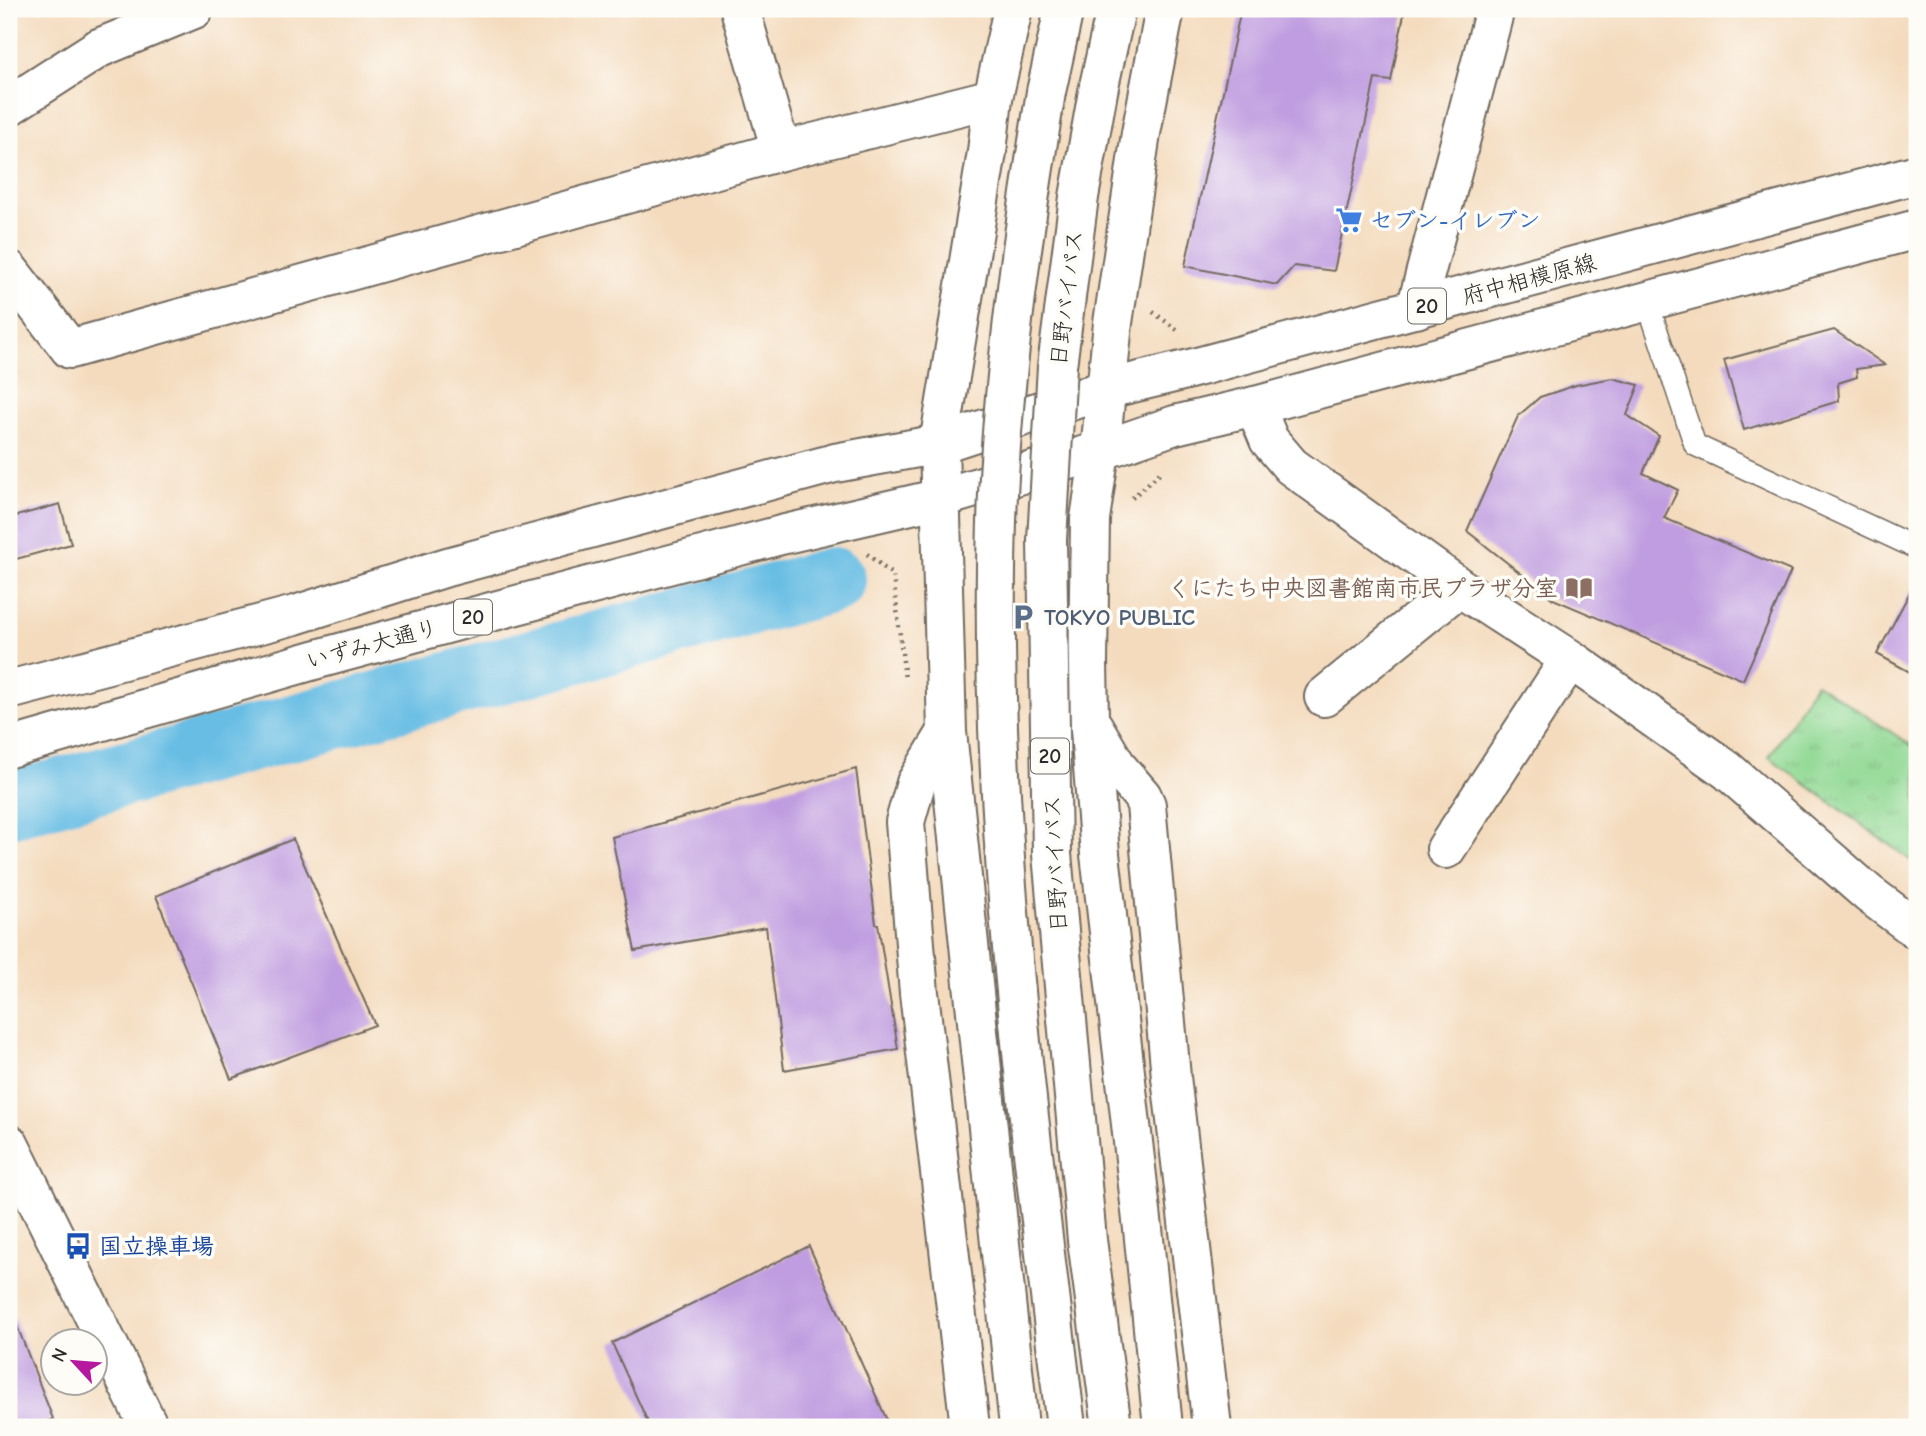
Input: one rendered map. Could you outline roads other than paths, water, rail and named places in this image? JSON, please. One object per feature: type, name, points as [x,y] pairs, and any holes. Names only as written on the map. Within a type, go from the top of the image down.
[{"type":"main road","points":[[9,106],[99,48],[194,9]]},
{"type":"main road","points":[[740,9],[780,151]]},
{"type":"main road","points":[[1013,9],[993,98],[987,152],[939,444],[947,732],[1019,1427]]},
{"type":"main road","name":"20","points":[[1064,9],[1046,92],[1010,335],[999,492],[998,713],[1007,897],[1022,1061],[1066,1427]]},
{"type":"main road","name":"日野バイパス","points":[[1112,1427],[1087,1240],[1052,854],[1046,540],[1057,366],[1079,197],[1116,9]]},
{"type":"main road","points":[[1163,1427],[1100,854],[1089,718],[1090,519],[1113,323],[1141,133],[1165,9]]},
{"type":"main road","points":[[1416,309],[1495,9]]},
{"type":"main road","points":[[9,270],[70,349],[780,151],[993,98]]},
{"type":"main road","name":"府中相模原線","points":[[939,444],[1107,389],[1917,174]]},
{"type":"main road","name":"20","points":[[941,498],[1100,451],[1175,425],[1917,229]]},
{"type":"main road","points":[[1255,406],[1269,440],[1291,466],[1458,587],[1570,659],[1727,770],[1869,894],[1917,930]]},
{"type":"main road","name":"20","points":[[9,690],[295,615],[447,567],[835,463],[939,444]]},
{"type":"main road","name":"いずみ大通り","points":[[9,748],[485,613],[781,535],[941,498]]},
{"type":"main road","points":[[1324,697],[1458,587]]},
{"type":"main road","points":[[1446,849],[1570,659]]},
{"type":"main road","points":[[1089,718],[1103,747],[1142,796],[1146,805],[1171,1077],[1212,1427]]},
{"type":"main road","points":[[947,732],[916,783],[905,822],[919,993],[970,1427]]},
{"type":"main road","points":[[9,1144],[149,1427]]},
{"type":"lane","points":[[1647,301],[1695,445],[1912,546],[1917,545]]},
{"type":"waterway","points":[[9,805],[833,580]]},
{"type":"place","name":"セブン-イレブン","points":[[1349,220]]},
{"type":"place","name":"くにたち中央図書館南市民プラザ分室","points":[[1579,588]]},
{"type":"place","name":"TOKYO PUBLIC","points":[[1023,617]]},
{"type":"place","name":"国立操車場","points":[[78,1246]]}]
